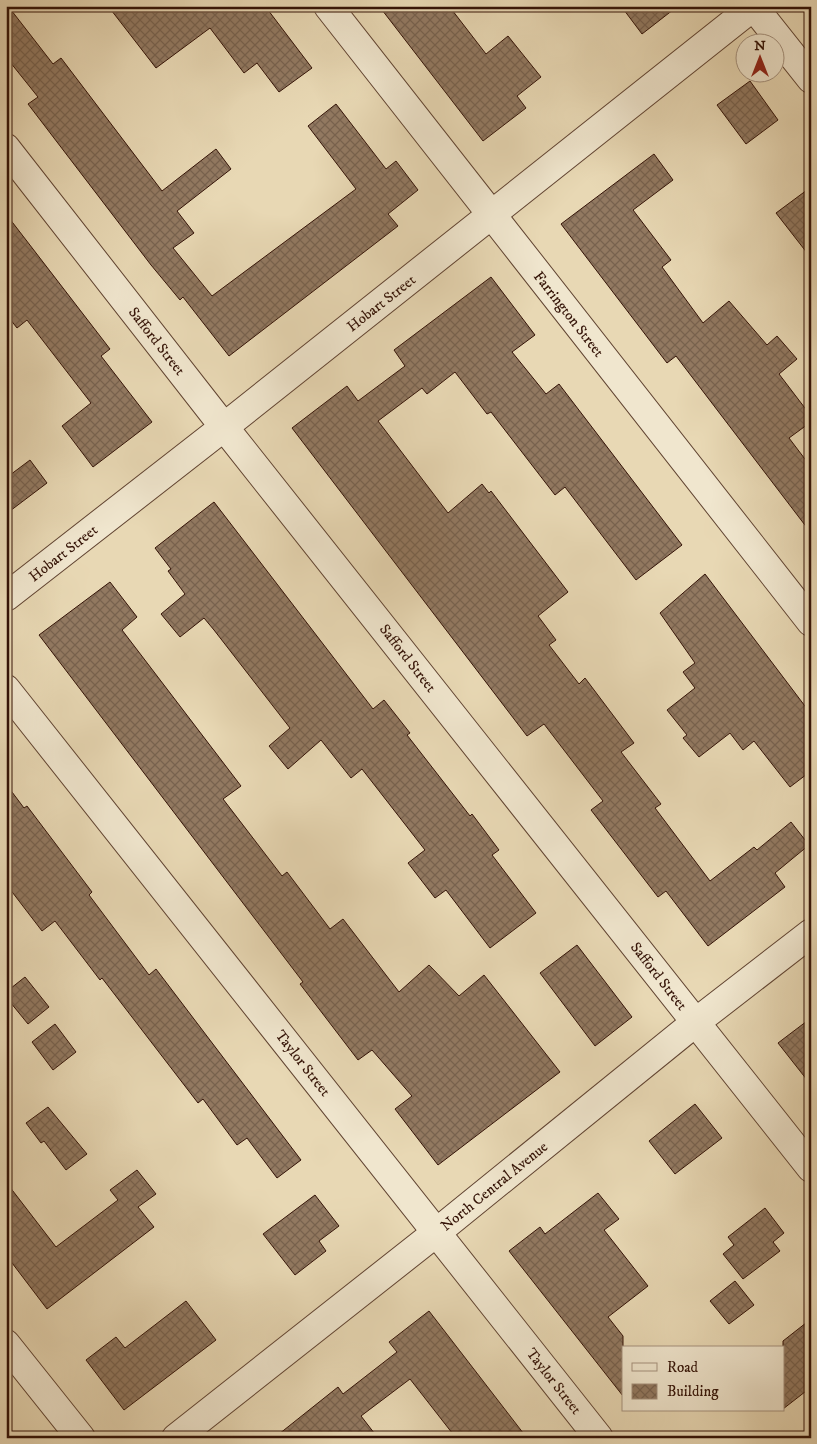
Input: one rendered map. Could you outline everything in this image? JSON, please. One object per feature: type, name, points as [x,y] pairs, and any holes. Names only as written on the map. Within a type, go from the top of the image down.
[{"type":"street","name":"Farrington Street","points":[[328,6],[811,622]]},
{"type":"street","name":"Hobart Street","points":[[6,597],[492,216],[753,6]]},
{"type":"street","points":[[753,6],[811,79]]},
{"type":"street","name":"Safford Street","points":[[6,148],[224,427],[811,1168]]},
{"type":"street","name":"Taylor Street","points":[[6,689],[599,1438]]},
{"type":"street","name":"North Central Avenue","points":[[176,1438],[437,1232],[696,1022],[811,933]]},
{"type":"street","points":[[6,1344],[81,1438]]},
{"type":"building","points":[[6,6],[8,6],[53,64],[61,58],[162,191],[216,149],[231,169],[177,211],[194,233],[173,248],[212,296],[356,189],[308,126],[336,104],[386,169],[396,161],[418,190],[388,214],[398,226],[229,356],[183,297],[180,300],[151,265],[28,104],[38,97],[6,57]]},
{"type":"building","points":[[108,6],[265,6],[312,68],[279,92],[257,63],[244,73],[210,28],[156,68]]},
{"type":"building","points":[[379,6],[449,6],[486,54],[508,36],[541,77],[517,96],[526,108],[483,141]]},
{"type":"building","points":[[621,6],[678,6],[642,34]]},
{"type":"building","points":[[751,82],[778,120],[746,144],[717,105]]},
{"type":"building","points":[[654,154],[673,180],[633,210],[671,260],[662,267],[703,323],[729,301],[767,345],[777,336],[797,359],[779,374],[811,416],[811,422],[789,438],[811,467],[811,533],[676,356],[667,363],[561,224]]},
{"type":"building","points":[[811,187],[811,258],[776,213]]},
{"type":"building","points":[[6,214],[110,349],[101,356],[152,422],[93,467],[62,426],[91,403],[27,320],[17,328],[6,314]]},
{"type":"building","points":[[491,277],[535,335],[512,352],[546,394],[559,384],[682,545],[636,580],[565,487],[555,495],[491,412],[487,414],[455,372],[427,394],[422,388],[378,421],[448,513],[482,484],[489,493],[491,491],[568,592],[538,616],[556,640],[549,645],[579,684],[585,678],[634,743],[621,752],[661,804],[655,808],[710,881],[754,847],[757,850],[791,822],[809,845],[775,873],[785,887],[708,946],[666,891],[658,897],[591,810],[603,801],[544,724],[527,736],[292,428],[347,386],[358,401],[405,366],[394,350]]},
{"type":"building","points":[[30,460],[47,483],[6,514],[6,478]]},
{"type":"building","points":[[214,502],[373,709],[384,700],[410,733],[407,735],[499,850],[492,855],[536,913],[490,948],[446,890],[435,898],[408,863],[425,850],[362,769],[351,778],[321,740],[288,769],[269,746],[290,728],[214,630],[204,618],[180,637],[161,614],[185,594],[168,571],[171,569],[155,548]]},
{"type":"building","points":[[705,574],[811,714],[811,771],[790,787],[754,741],[743,750],[730,733],[699,757],[683,738],[687,735],[667,710],[695,688],[683,672],[695,663],[660,613]]},
{"type":"building","points":[[110,582],[137,617],[122,630],[241,786],[223,799],[282,876],[287,872],[330,929],[343,919],[399,992],[429,965],[459,996],[484,975],[560,1072],[438,1165],[395,1109],[412,1096],[372,1050],[358,1060],[300,984],[303,982],[39,635]]},
{"type":"building","points":[[6,784],[24,808],[27,806],[92,892],[89,895],[149,975],[156,969],[301,1160],[277,1178],[247,1138],[237,1145],[203,1099],[198,1103],[102,978],[100,980],[55,921],[42,931],[6,884]]},
{"type":"building","points":[[577,945],[632,1017],[595,1046],[540,973]]},
{"type":"building","points":[[25,977],[49,1007],[28,1024],[6,997],[6,992]]},
{"type":"building","points":[[811,1018],[811,1085],[778,1043]]},
{"type":"building","points":[[55,1024],[76,1052],[53,1070],[32,1042]]},
{"type":"building","points":[[695,1104],[722,1138],[675,1174],[649,1141]]},
{"type":"building","points":[[48,1107],[87,1154],[66,1170],[44,1141],[41,1143],[26,1123]]},
{"type":"building","points":[[137,1170],[156,1194],[138,1207],[154,1227],[47,1309],[6,1255],[6,1182],[56,1247],[118,1200],[110,1190]]},
{"type":"building","points":[[598,1193],[619,1219],[604,1230],[648,1286],[608,1317],[623,1336],[622,1395],[509,1251],[540,1227],[545,1234]]},
{"type":"building","points":[[315,1195],[339,1226],[319,1241],[326,1251],[295,1275],[263,1234]]},
{"type":"building","points":[[765,1208],[784,1233],[773,1242],[780,1251],[743,1279],[723,1254],[734,1245],[728,1237]]},
{"type":"building","points":[[735,1281],[754,1305],[729,1324],[710,1301]]},
{"type":"building","points":[[186,1301],[216,1340],[124,1410],[86,1360],[116,1337],[125,1348]]},
{"type":"building","points":[[429,1311],[527,1438],[456,1438],[410,1379],[361,1416],[378,1438],[274,1438],[338,1387],[343,1394],[397,1352],[389,1342]]},
{"type":"building","points":[[811,1319],[810,1388],[784,1408],[784,1346],[783,1341]]}]
